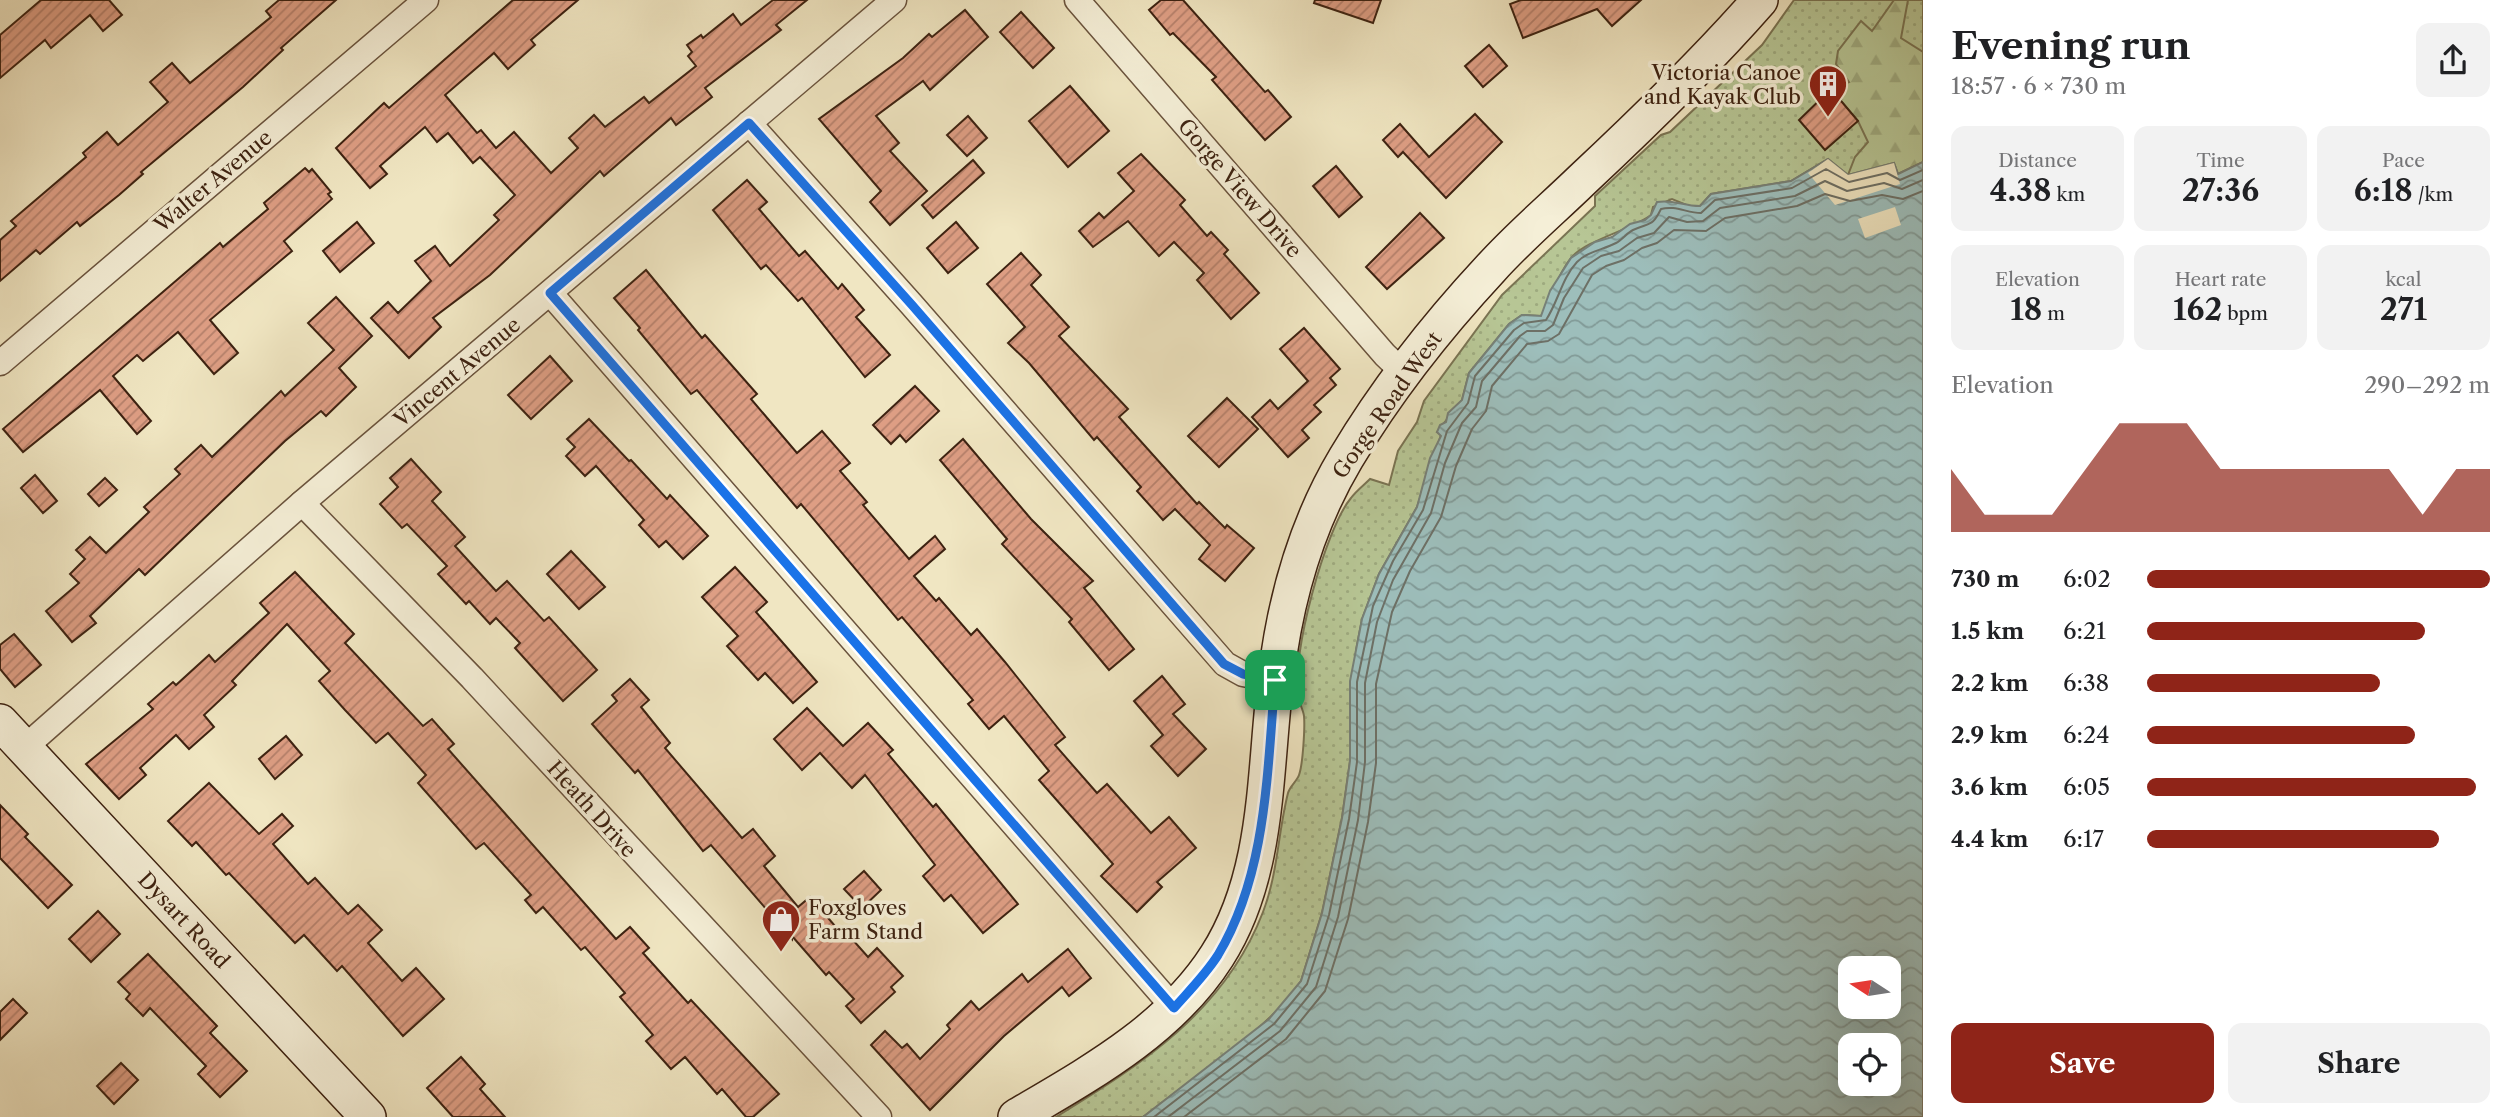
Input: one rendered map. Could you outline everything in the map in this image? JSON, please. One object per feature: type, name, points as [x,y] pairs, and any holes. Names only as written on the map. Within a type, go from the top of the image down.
[{"type":"main road","name":"Gorge Road West","points":[[1016,1117],[1113,1059],[1174,1008],[1218,955],[1242,903],[1263,815],[1275,680],[1293,584],[1322,504],[1348,454],[1405,374],[1493,265],[1662,104],[1760,0]]},
{"type":"main road","name":"Dysart Road","points":[[0,722],[368,1117]]},
{"type":"street","name":"Walter Avenue","points":[[0,363],[426,0]]},
{"type":"street","name":"Vincent Avenue","points":[[24,748],[302,503],[894,0]]},
{"type":"street","name":"Gorge View Drive","points":[[1077,0],[1385,355],[1405,374]]},
{"type":"street","points":[[749,123],[921,315],[1224,664],[1243,674],[1275,680]]},
{"type":"street","points":[[550,293],[1174,1008]]},
{"type":"street","name":"Heath Drive","points":[[302,503],[472,678],[879,1117]]},
{"type":"green space","points":[[1794,0],[1923,0],[1923,162],[1898,174],[1894,163],[1848,175],[1828,159],[1791,181],[1711,194],[1700,206],[1689,206],[1672,199],[1653,207],[1651,215],[1578,252],[1562,272],[1541,316],[1522,315],[1509,324],[1469,373],[1462,400],[1437,432],[1441,435],[1417,507],[1379,574],[1362,619],[1356,650],[1350,761],[1342,818],[1322,913],[1301,981],[1282,1006],[1251,1035],[1143,1117],[1056,1117],[1119,1077],[1177,1032],[1227,978],[1247,947],[1268,897],[1288,793],[1300,770],[1304,721],[1297,677],[1305,624],[1331,536],[1351,498],[1370,479],[1389,485],[1398,451],[1417,422],[1424,401],[1502,295],[1595,206],[1595,196],[1661,135],[1670,132],[1762,45]]},
{"type":"green space","points":[[1894,0],[1908,0],[1901,38],[1923,52],[1923,162],[1898,174],[1894,163],[1848,175],[1855,157],[1868,142],[1858,121],[1831,90],[1849,82],[1836,64],[1838,51],[1861,21],[1872,31]]},
{"type":"water","points":[[1828,159],[1848,175],[1894,163],[1898,174],[1923,162],[1923,1117],[1143,1117],[1269,1019],[1301,981],[1322,913],[1342,818],[1350,761],[1350,681],[1362,619],[1379,574],[1417,507],[1430,458],[1441,436],[1437,432],[1440,425],[1446,422],[1448,413],[1462,400],[1469,373],[1509,324],[1522,315],[1541,316],[1550,291],[1571,258],[1595,242],[1612,237],[1630,224],[1645,220],[1651,215],[1657,202],[1700,206],[1711,194],[1791,181]]},
{"type":"pier","points":[[1828,159],[1848,175],[1894,163],[1900,184],[1835,205],[1808,173]]},
{"type":"pier","points":[[1895,207],[1901,225],[1865,238],[1858,219]]},
{"type":"building","points":[[41,0],[109,0],[122,15],[103,31],[90,15],[51,48],[45,40],[0,78],[0,35]]},
{"type":"building","points":[[279,0],[336,0],[281,48],[283,50],[243,87],[141,172],[143,174],[119,195],[80,226],[77,222],[40,254],[36,250],[0,281],[0,240],[16,226],[11,221],[86,157],[83,153],[107,132],[118,145],[168,102],[150,82],[172,63],[190,83],[271,17],[266,11]]},
{"type":"building","points":[[513,0],[578,0],[531,40],[535,45],[508,69],[494,53],[445,95],[477,133],[481,130],[496,148],[514,132],[551,173],[578,148],[569,138],[594,115],[605,127],[644,97],[649,103],[696,66],[688,56],[692,52],[687,45],[701,35],[703,38],[733,14],[741,25],[773,0],[807,0],[776,25],[781,30],[705,88],[712,97],[676,125],[671,118],[604,176],[600,171],[490,275],[433,318],[441,327],[409,358],[371,318],[388,302],[398,313],[431,281],[415,261],[435,246],[450,266],[499,220],[494,215],[515,195],[480,157],[473,163],[448,133],[437,142],[425,127],[380,166],[387,174],[370,188],[336,148],[384,103],[389,108]]},
{"type":"building","points":[[1161,0],[1183,0],[1265,92],[1268,90],[1291,117],[1265,140],[1212,80],[1216,77],[1173,33],[1170,35],[1149,10]]},
{"type":"building","points":[[1315,0],[1381,0],[1373,23],[1314,3]]},
{"type":"building","points":[[1521,0],[1641,0],[1612,26],[1597,9],[1523,38],[1510,4]]},
{"type":"building","points":[[965,10],[988,37],[930,90],[923,81],[876,116],[899,143],[890,151],[927,191],[890,225],[870,202],[881,191],[819,119],[903,58],[929,34],[932,37]]},
{"type":"building","points":[[1021,12],[1054,48],[1033,68],[1000,32]]},
{"type":"building","points":[[1489,45],[1507,66],[1483,87],[1465,66]]},
{"type":"building","points":[[1070,86],[1109,131],[1068,167],[1029,121]]},
{"type":"building","name":"Victoria Canoe and Kayak Club","points":[[1831,89],[1858,121],[1825,150],[1799,120]]},
{"type":"building","points":[[1475,114],[1502,142],[1446,198],[1403,152],[1398,157],[1383,140],[1400,124],[1429,157]]},
{"type":"building","points":[[968,116],[987,138],[967,156],[947,135]]},
{"type":"building","points":[[1141,154],[1185,200],[1180,205],[1207,236],[1211,232],[1228,250],[1224,254],[1259,293],[1231,319],[1197,280],[1204,273],[1174,242],[1159,256],[1128,221],[1093,247],[1079,231],[1099,213],[1104,218],[1134,191],[1118,173]]},
{"type":"building","points":[[973,160],[984,173],[933,218],[922,205]]},
{"type":"building","points":[[1336,166],[1362,197],[1339,217],[1313,186]]},
{"type":"building","points":[[305,168],[309,172],[312,169],[331,192],[328,194],[332,199],[284,241],[292,251],[210,320],[238,353],[214,374],[178,332],[143,361],[137,355],[113,376],[151,421],[137,434],[100,390],[23,452],[3,429],[220,243],[223,247],[268,209],[264,203]]},
{"type":"building","points":[[747,180],[767,202],[759,209],[799,256],[805,251],[838,289],[842,284],[864,310],[856,317],[890,355],[865,377],[802,298],[798,301],[766,265],[761,269],[713,210]]},
{"type":"building","points":[[1420,213],[1444,238],[1387,289],[1366,267]]},
{"type":"building","points":[[357,222],[374,243],[340,272],[323,251]]},
{"type":"building","points":[[956,222],[978,248],[948,273],[927,248]]},
{"type":"building","points":[[1021,253],[1041,275],[1031,285],[1069,327],[1059,336],[1128,409],[1119,417],[1197,504],[1199,502],[1225,528],[1227,525],[1254,548],[1225,581],[1199,559],[1210,545],[1175,509],[1163,520],[1137,491],[1141,487],[1097,437],[1094,440],[1029,363],[1008,343],[1025,327],[987,284]]},
{"type":"building","points":[[646,270],[702,338],[705,335],[757,394],[751,399],[797,453],[822,431],[850,463],[840,471],[867,502],[863,505],[909,559],[935,536],[945,549],[914,576],[936,601],[939,598],[971,635],[977,629],[1005,662],[1065,737],[1055,745],[1097,793],[1107,784],[1151,833],[1169,817],[1196,848],[1157,882],[1162,887],[1137,912],[1101,876],[1113,864],[1039,780],[1049,771],[1004,716],[989,729],[968,704],[973,700],[902,617],[898,620],[801,504],[797,508],[697,390],[691,394],[638,330],[640,328],[614,298]]},
{"type":"building","points":[[336,297],[372,336],[339,368],[356,387],[326,416],[321,411],[285,441],[145,575],[139,569],[90,616],[96,623],[72,642],[46,611],[79,583],[70,574],[85,559],[76,550],[90,537],[106,553],[149,512],[144,507],[180,474],[175,469],[201,445],[212,457],[281,391],[285,396],[334,350],[308,323]]},
{"type":"building","points":[[1304,328],[1340,369],[1330,378],[1336,385],[1314,405],[1321,412],[1302,430],[1309,438],[1288,457],[1252,417],[1270,400],[1278,409],[1308,381],[1280,349]]},
{"type":"building","points":[[550,356],[572,381],[531,419],[508,395]]},
{"type":"building","points":[[915,386],[939,411],[906,442],[900,435],[891,444],[873,425]]},
{"type":"building","points":[[1227,398],[1258,429],[1219,467],[1188,436]]},
{"type":"building","points":[[589,419],[667,499],[670,495],[708,536],[683,559],[666,541],[659,547],[639,525],[644,520],[596,466],[585,476],[566,456],[575,447],[567,439]]},
{"type":"building","points":[[963,439],[1031,519],[1093,581],[1084,588],[1134,649],[1109,670],[1069,622],[1072,619],[1002,544],[1007,539],[940,460]]},
{"type":"building","points":[[411,459],[441,492],[432,501],[465,537],[455,546],[496,591],[507,581],[544,621],[549,617],[597,670],[563,701],[515,648],[520,643],[496,618],[490,624],[469,601],[466,604],[438,574],[447,566],[407,524],[402,528],[380,504],[398,487],[390,478]]},
{"type":"building","points":[[35,475],[57,501],[43,513],[21,488]]},
{"type":"building","points":[[105,478],[117,490],[99,506],[88,494]]},
{"type":"building","points":[[571,551],[605,587],[579,609],[547,574]]},
{"type":"building","points":[[735,567],[767,602],[756,612],[817,682],[793,703],[765,673],[758,680],[727,646],[738,636],[702,597]]},
{"type":"building","points":[[295,572],[354,634],[345,643],[423,726],[432,719],[454,744],[448,749],[616,939],[630,927],[649,948],[643,953],[688,1003],[691,1000],[779,1094],[753,1117],[746,1117],[722,1089],[717,1094],[685,1057],[671,1069],[646,1041],[653,1035],[620,997],[625,993],[585,947],[581,950],[543,907],[536,913],[525,900],[531,895],[484,843],[476,849],[418,783],[426,775],[388,733],[376,743],[345,710],[319,681],[330,671],[287,624],[232,681],[236,685],[204,715],[214,727],[189,749],[176,735],[140,768],[146,775],[119,799],[86,764],[153,709],[148,704],[173,682],[176,685],[209,655],[215,662],[269,613],[260,603]]},
{"type":"building","points":[[14,634],[41,665],[15,687],[0,669],[0,645]]},
{"type":"building","points":[[1162,676],[1185,704],[1173,714],[1206,749],[1178,776],[1151,746],[1163,735],[1134,701]]},
{"type":"building","points":[[630,679],[649,700],[641,707],[670,743],[665,748],[742,838],[753,829],[775,856],[764,866],[798,907],[810,897],[841,933],[844,930],[868,957],[877,948],[903,976],[891,987],[895,992],[861,1023],[846,1006],[854,999],[829,972],[826,975],[792,936],[792,939],[711,845],[703,851],[638,770],[635,773],[592,724],[617,701],[612,695]]},
{"type":"building","points":[[807,708],[843,746],[868,723],[893,750],[888,754],[933,807],[936,804],[1018,904],[983,933],[951,895],[944,901],[923,876],[935,865],[865,775],[852,788],[820,753],[802,770],[774,739]]},
{"type":"building","points":[[286,736],[302,755],[275,779],[259,759]]},
{"type":"building","points":[[209,783],[259,834],[282,814],[293,826],[273,844],[308,884],[315,878],[348,914],[358,905],[382,930],[368,943],[402,981],[416,968],[444,999],[403,1036],[342,966],[337,971],[304,935],[295,943],[229,873],[226,875],[196,842],[192,846],[168,821]]},
{"type":"building","points":[[0,805],[28,834],[25,837],[72,885],[48,908],[0,858]]},
{"type":"building","points":[[864,871],[881,890],[862,908],[844,889]]},
{"type":"building","points":[[98,911],[120,934],[91,962],[69,939]]},
{"type":"building","points":[[1068,949],[1091,978],[1069,996],[1062,987],[1004,1036],[930,1110],[871,1045],[885,1031],[902,1048],[907,1044],[920,1059],[950,1029],[947,1025],[971,1001],[979,1010],[1022,974],[1028,982]]},
{"type":"building","points":[[148,954],[217,1026],[210,1033],[247,1071],[220,1097],[198,1074],[206,1066],[150,1008],[143,1016],[126,999],[130,994],[118,982]]},
{"type":"building","points":[[13,999],[27,1013],[0,1040],[0,1012]]},
{"type":"building","points":[[461,1057],[485,1084],[480,1089],[505,1117],[453,1117],[427,1088]]},
{"type":"building","points":[[121,1063],[138,1080],[114,1104],[97,1086]]},
{"type":"place","name":"Victoria Canoe and Kayak Club","points":[[1828,118]]},
{"type":"place","name":"Foxgloves Farm Stand","points":[[781,953]]},
{"type":"route","points":[[749,123],[912,305],[1224,664],[1243,674],[1275,680],[1263,815],[1251,877],[1232,928],[1218,955],[1174,1008],[550,293],[749,123]]}]
